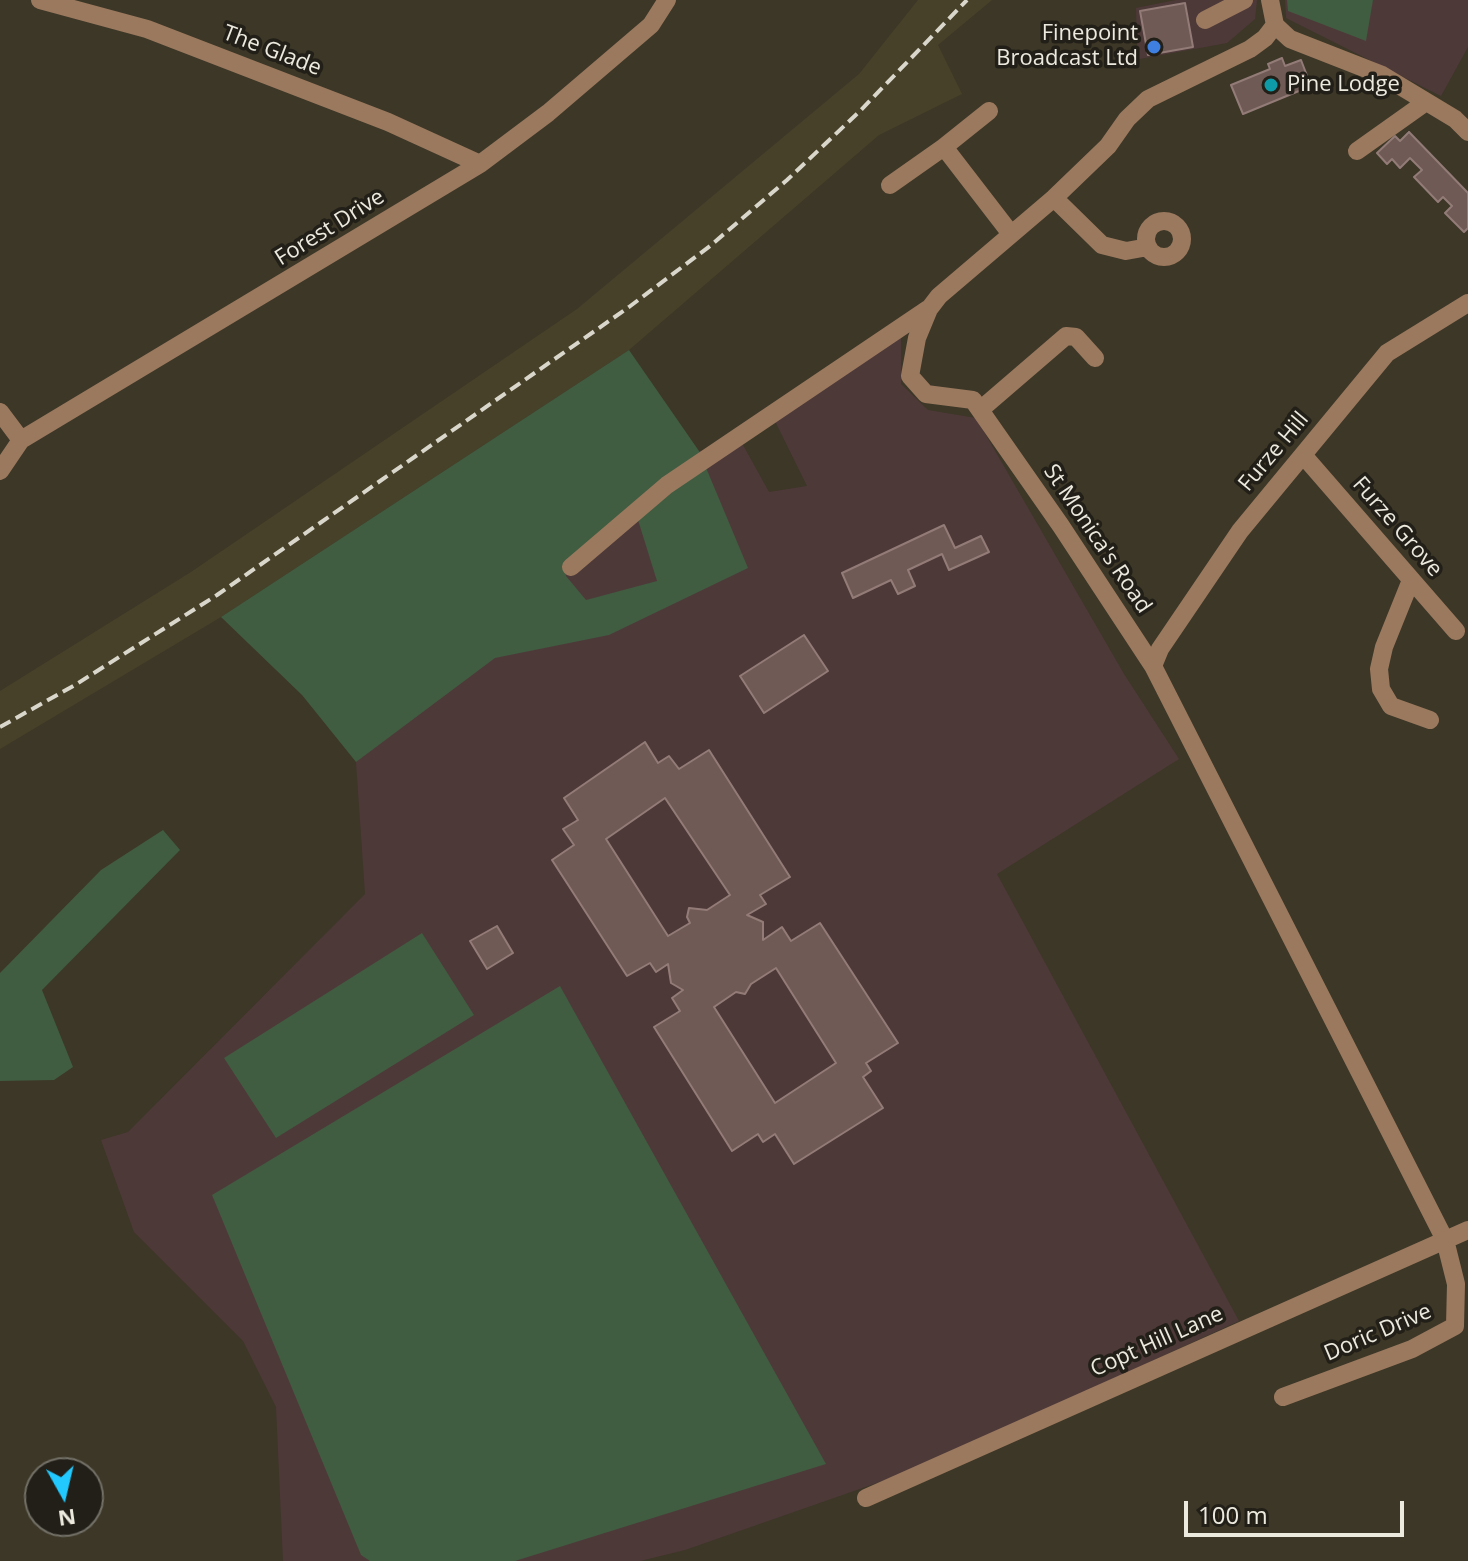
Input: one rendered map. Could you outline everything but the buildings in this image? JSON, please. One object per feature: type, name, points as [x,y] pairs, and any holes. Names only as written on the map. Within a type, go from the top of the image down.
[{"type":"street","name":"The Glade","points":[[40,0],[147,29],[388,122],[480,164]]},
{"type":"street","name":"Forest Drive","points":[[3,460],[21,440],[480,164],[548,113],[651,25],[667,0]]},
{"type":"street","points":[[1205,20],[1244,0]]},
{"type":"street","points":[[1270,0],[1275,25],[1290,39],[1382,75],[1468,132]]},
{"type":"street","points":[[1095,358],[1076,337],[1066,336],[980,410],[973,400],[963,397],[926,394],[910,376],[917,338],[929,309],[939,296],[1054,198],[1108,146],[1127,119],[1148,99],[1250,49],[1265,38],[1275,25]]},
{"type":"street","points":[[1357,151],[1426,102]]},
{"type":"street","points":[[890,185],[989,111]]},
{"type":"street","points":[[944,147],[1011,234]]},
{"type":"street","points":[[1054,198],[1102,245],[1126,251],[1148,247]]},
{"type":"street","name":"Furze Hill","points":[[1153,666],[1160,649],[1240,531],[1387,353],[1468,303]]},
{"type":"street","points":[[571,567],[667,485],[929,309]]},
{"type":"street","name":"St Monica's Road","points":[[980,410],[1153,666],[1445,1240]]},
{"type":"street","points":[[0,412],[21,440]]},
{"type":"street","name":"Furze Grove","points":[[1303,455],[1456,631]]},
{"type":"street","points":[[1411,580],[1384,647],[1379,669],[1381,689],[1391,706],[1430,720]]},
{"type":"street","name":"Copt Hill Lane","points":[[866,1498],[1468,1230]]},
{"type":"street","name":"Doric Drive","points":[[1283,1397],[1412,1349],[1455,1326],[1456,1284],[1445,1240]]},
{"type":"shaded area","points":[[918,0],[992,0],[938,45],[962,94],[879,135],[629,350],[221,617],[0,749],[0,691],[191,572],[577,309],[859,74]]},
{"type":"shaded area","points":[[1176,0],[1257,0],[1255,19],[1227,43],[1112,64],[1137,46],[1136,8]]},
{"type":"shaded area","points":[[1285,0],[1468,0],[1468,47],[1441,96],[1286,18]]},
{"type":"shaded area","points":[[901,335],[901,384],[928,410],[976,418],[1124,674],[1179,759],[997,874],[1239,1321],[914,1470],[685,1550],[640,1561],[283,1561],[276,1407],[243,1341],[134,1232],[101,1140],[128,1132],[365,894],[356,762],[557,564],[699,451],[743,445],[769,492],[807,486],[775,421]]},
{"type":"green space","points":[[1287,0],[1373,0],[1366,41],[1288,11]]},
{"type":"green space","points":[[629,350],[699,451],[748,568],[609,635],[495,658],[356,762],[302,695],[221,617]],"holes":[[[633,504],[657,581],[586,600],[566,576],[566,561]]]},
{"type":"green space","points":[[163,830],[180,850],[42,990],[73,1067],[54,1080],[0,1081],[0,973],[101,870]]},
{"type":"green space","points":[[422,933],[474,1015],[276,1138],[224,1058]]},
{"type":"green space","points":[[560,986],[826,1464],[515,1561],[370,1561],[361,1555],[212,1195]]},
{"type":"railway","points":[[0,727],[75,685],[217,595],[629,307],[710,246],[787,180],[860,111],[967,0]]},
{"type":"place","name":"Finepoint Broadcast Ltd","points":[[1154,47]]},
{"type":"place","name":"Pine Lodge","points":[[1271,85]]}]
